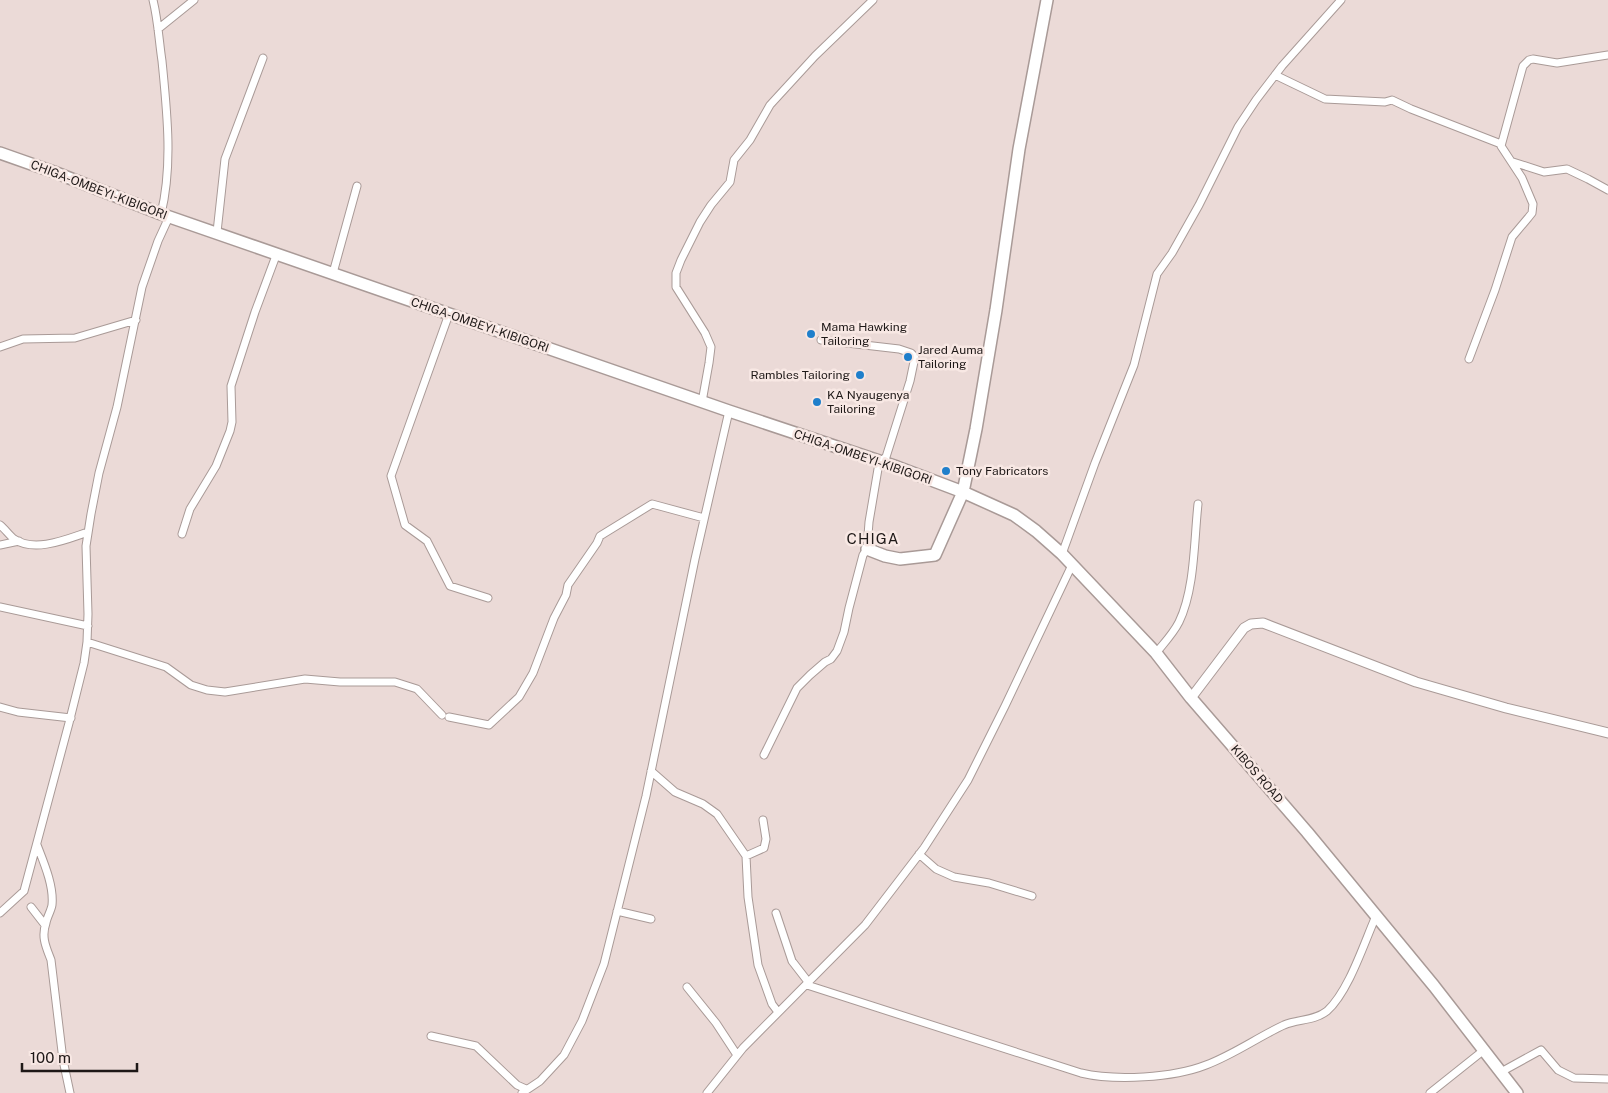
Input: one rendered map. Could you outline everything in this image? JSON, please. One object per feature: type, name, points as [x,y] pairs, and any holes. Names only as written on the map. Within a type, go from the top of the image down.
[{"type":"main road","points":[[867,549],[900,559],[935,555],[963,492],[996,310],[1019,149],[1047,0]]},
{"type":"main road","name":"CHIGA-OMBEYI-KIBIGORI","points":[[0,153],[54,172],[165,216],[217,232],[702,402],[880,461],[963,492]]},
{"type":"main road","name":"KIBOS ROAD","points":[[963,492],[1014,515],[1036,531],[1062,554],[1156,653],[1376,916],[1517,1093]]},
{"type":"street","points":[[0,913],[24,891],[71,718],[87,642],[86,546],[99,473],[117,406],[142,287],[165,216],[168,165],[165,88],[153,0]]},
{"type":"street","points":[[158,29],[194,0]]},
{"type":"street","points":[[702,402],[710,363],[710,347],[705,334],[676,287],[676,273],[680,260],[710,205],[730,182],[734,160],[750,140],[770,105],[815,56],[873,0]]},
{"type":"street","points":[[1062,554],[1095,463],[1134,366],[1157,274],[1172,253],[1238,127],[1275,75],[1340,0]]},
{"type":"street","points":[[1470,359],[1512,237],[1533,209],[1522,178],[1501,144],[1523,66],[1529,60],[1539,59],[1557,63],[1608,55]]},
{"type":"street","points":[[217,232],[225,159],[263,58]]},
{"type":"street","points":[[1275,75],[1325,99],[1385,102],[1392,100],[1411,110],[1501,144]]},
{"type":"street","points":[[1513,162],[1544,172],[1567,169],[1588,178],[1608,190]]},
{"type":"street","points":[[333,273],[357,186]]},
{"type":"street","points":[[182,534],[190,509],[216,466],[230,431],[232,422],[232,384],[258,304],[277,254]]},
{"type":"street","points":[[449,314],[391,476],[405,525],[427,541],[450,586],[488,598]]},
{"type":"street","points":[[0,346],[23,339],[75,338],[136,320]]},
{"type":"street","points":[[764,755],[797,688],[837,651],[844,632],[863,555],[867,549],[878,463],[886,457],[910,381],[915,357],[911,353],[899,349],[821,340]]},
{"type":"street","points":[[431,1036],[476,1046],[524,1091],[540,1081],[564,1055],[582,1021],[604,964],[651,772],[704,518],[729,411]]},
{"type":"street","points":[[87,642],[166,667],[191,685],[207,690],[225,692],[305,679],[340,682],[395,682],[416,689],[446,716],[489,724],[520,696],[533,673],[554,618],[566,595],[568,586],[600,536],[652,504],[704,518]]},
{"type":"street","points":[[1156,653],[1174,631],[1185,607],[1198,504]]},
{"type":"street","points":[[0,525],[14,539],[37,545],[88,532]]},
{"type":"street","points":[[0,544],[20,541]]},
{"type":"street","points":[[707,1093],[738,1055],[778,1012],[865,925],[918,854],[968,780],[1072,565]]},
{"type":"street","points":[[0,607],[88,626]]},
{"type":"street","points":[[1192,698],[1244,628],[1251,624],[1263,623],[1416,682],[1506,708],[1608,733]]},
{"type":"street","points":[[0,707],[18,712],[71,718]]},
{"type":"street","points":[[651,772],[676,792],[703,804],[717,814],[746,856],[748,897],[758,965],[772,1004],[778,1012]]},
{"type":"street","points":[[746,856],[764,848],[766,839],[763,820]]},
{"type":"street","points":[[37,845],[48,870],[52,904],[45,926],[45,945],[52,960],[63,1060],[70,1093]]},
{"type":"street","points":[[918,854],[936,869],[954,877],[1032,896]]},
{"type":"street","points":[[31,907],[45,926]]},
{"type":"street","points":[[617,911],[650,919]]},
{"type":"street","points":[[776,912],[792,961],[808,984],[1088,1074],[1109,1077],[1171,1074],[1207,1065],[1281,1027],[1293,1022],[1304,1021],[1326,1012],[1337,1000],[1346,984],[1376,916]]},
{"type":"street","points":[[688,987],[738,1055]]},
{"type":"street","points":[[1430,1093],[1484,1050]]},
{"type":"street","points":[[1501,1072],[1541,1050],[1558,1070],[1574,1078],[1608,1079]]},
{"type":"place","name":"Mama Hawking Tailoring","points":[[811,334]]},
{"type":"place","name":"Jared Auma Tailoring","points":[[908,357]]},
{"type":"place","name":"Rambles Tailoring","points":[[860,375]]},
{"type":"place","name":"KA Nyaugenya Tailoring","points":[[817,402]]},
{"type":"place","name":"Tony Fabricators","points":[[946,471]]},
{"type":"district","name":"CHIGA","points":[[873,538]]}]
